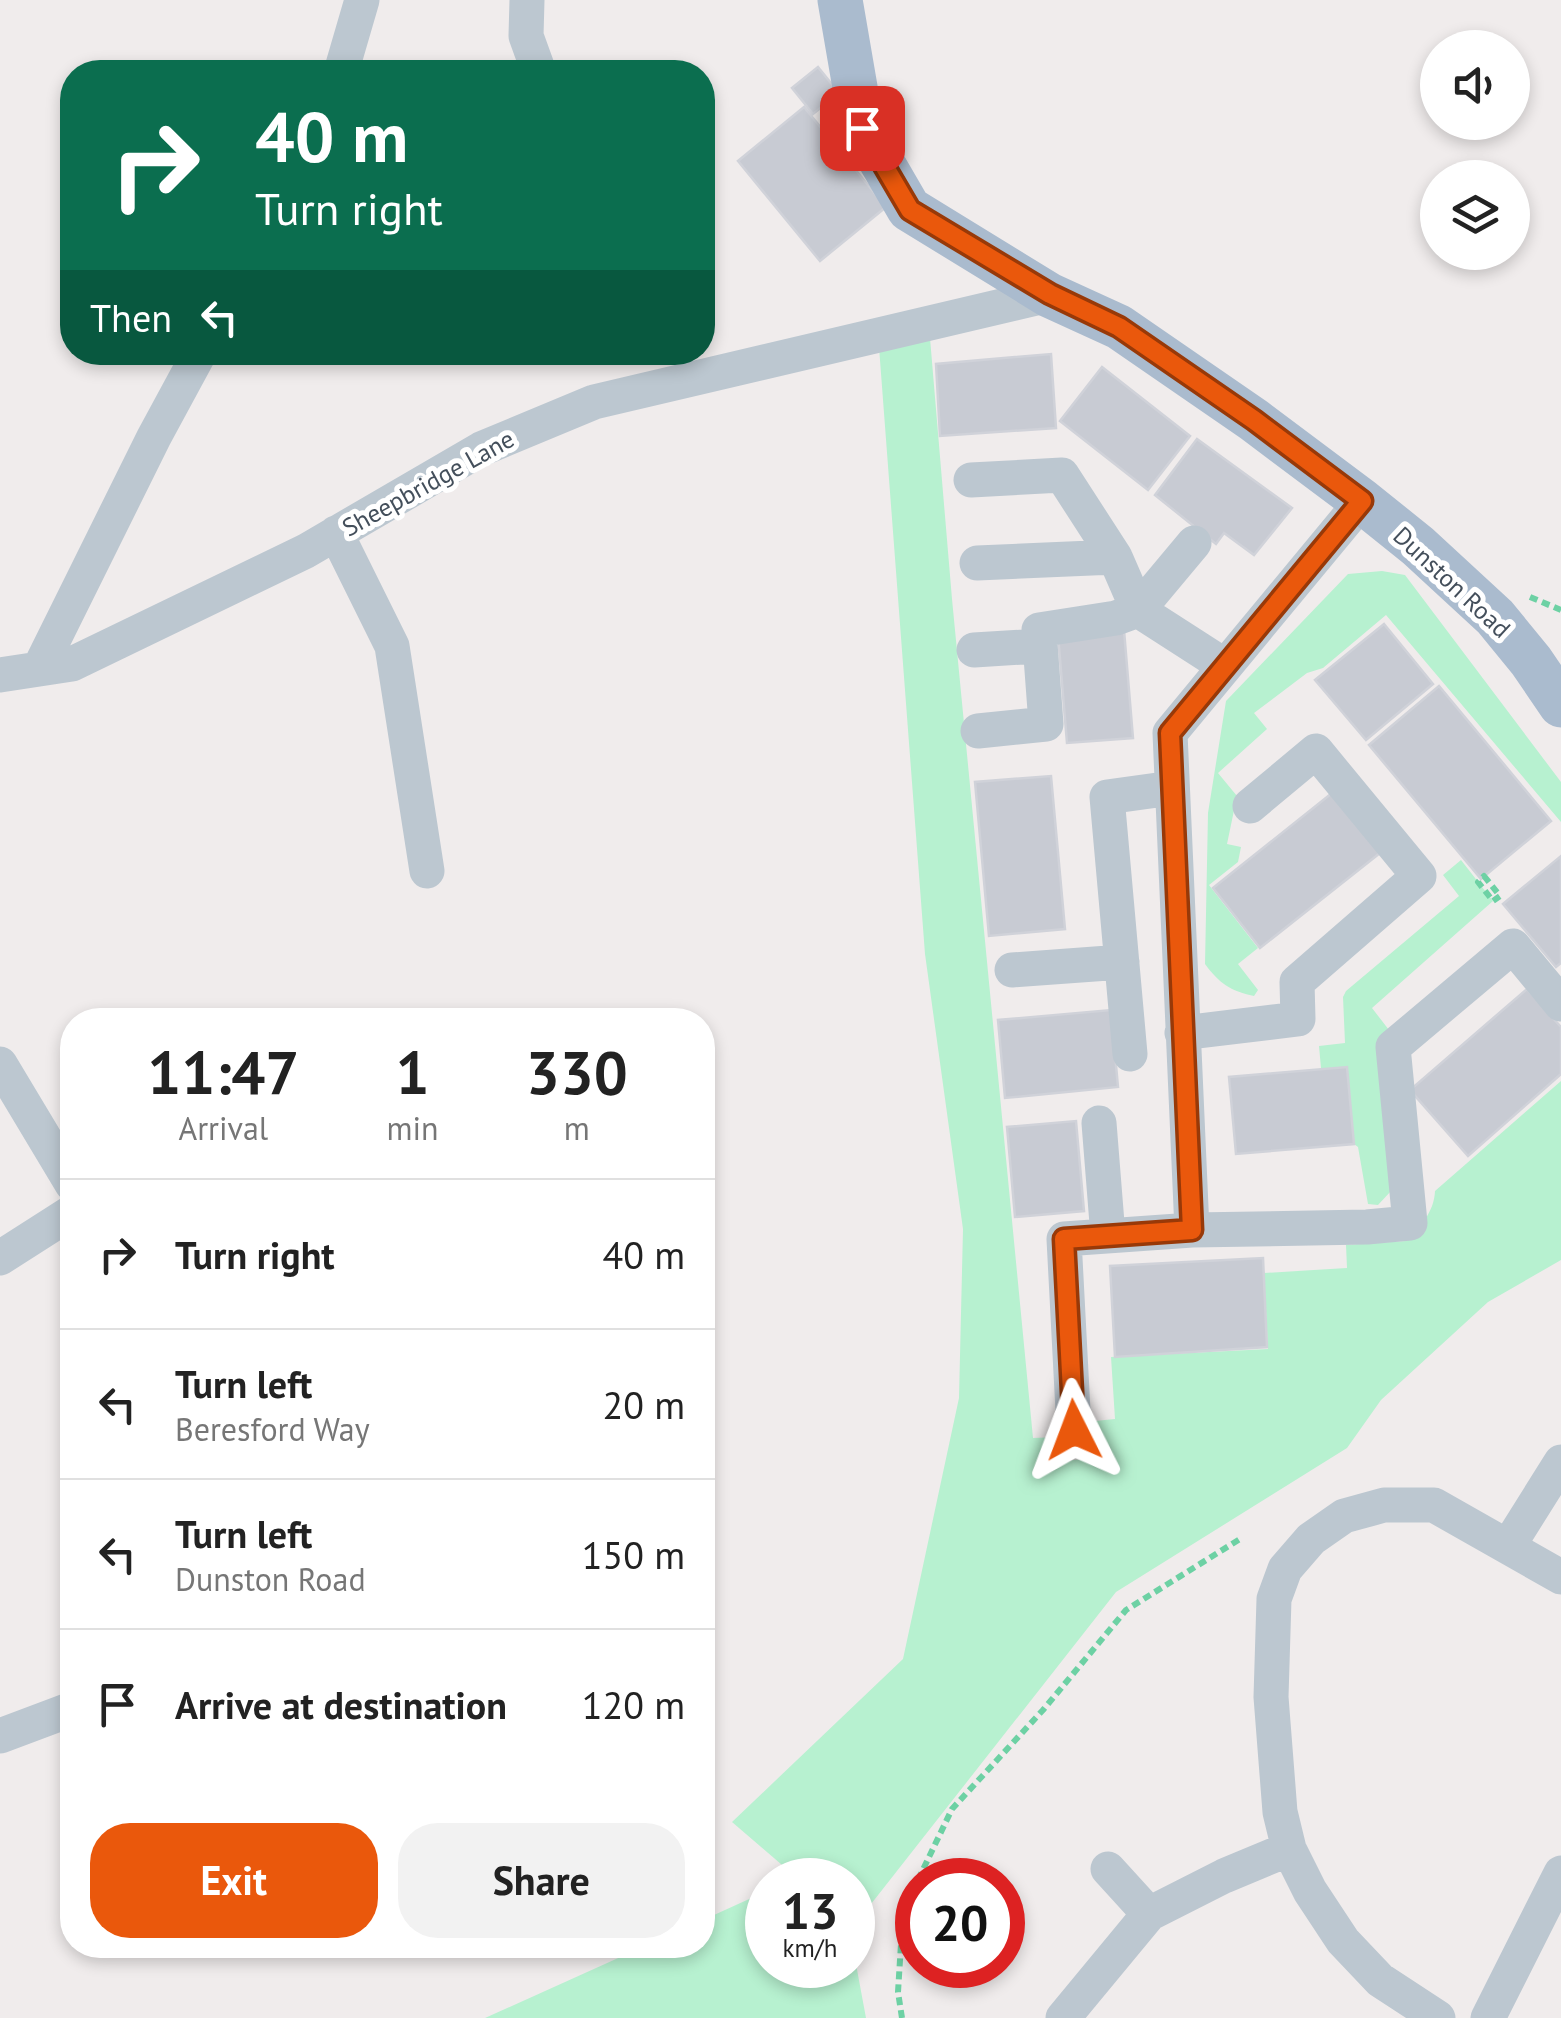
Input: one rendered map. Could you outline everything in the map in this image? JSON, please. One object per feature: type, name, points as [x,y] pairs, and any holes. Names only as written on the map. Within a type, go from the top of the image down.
[{"type":"main road","name":"Dunston Road","points":[[840,0],[862,128],[910,210],[1050,294],[1119,327],[1362,501],[1546,657],[1561,705]]},
{"type":"street","points":[[344,60],[362,0]]},
{"type":"street","points":[[527,0],[526,36],[535,60]]},
{"type":"street","name":"Sheepbridge Lane","points":[[0,675],[72,664],[336,533],[481,449],[594,402],[1050,294]]},
{"type":"street","points":[[39,669],[193,365]]},
{"type":"street","points":[[971,480],[1062,475],[1115,558],[1138,610],[1225,666]]},
{"type":"street","points":[[1192,1230],[1170,733],[1362,501]]},
{"type":"street","points":[[336,533],[392,646],[427,871]]},
{"type":"street","points":[[978,731],[1046,724],[1039,630],[1116,618],[1138,610],[1194,543]]},
{"type":"street","points":[[977,563],[1115,558]]},
{"type":"street","points":[[974,650],[1040,646]]},
{"type":"street","points":[[1182,1033],[1298,1019],[1297,982],[1418,876],[1316,751],[1250,806]]},
{"type":"street","points":[[1130,1054],[1107,797],[1172,788]]},
{"type":"street","points":[[1074,1430],[1064,1239],[1192,1230],[1367,1228],[1410,1223],[1394,1048],[1513,946],[1561,1004]]},
{"type":"street","points":[[1012,970],[1122,962]]},
{"type":"street","points":[[0,1064],[60,1164]]},
{"type":"street","points":[[1099,1123],[1108,1236]]},
{"type":"street","points":[[0,1258],[60,1220]]},
{"type":"street","points":[[1509,1545],[1561,1462]]},
{"type":"street","points":[[1438,2018],[1380,1980],[1344,1941],[1310,1891],[1289,1849],[1280,1812],[1270,1698],[1274,1600],[1285,1569],[1311,1539],[1344,1516],[1384,1504],[1434,1505],[1561,1577]]},
{"type":"street","points":[[0,1736],[60,1714]]},
{"type":"street","points":[[1063,2018],[1149,1914],[1289,1849]]},
{"type":"street","points":[[1108,1869],[1149,1914]]},
{"type":"street","points":[[1488,2018],[1561,1873]]},
{"type":"path","points":[[929,1858],[952,1809],[1043,1710],[1126,1610],[1240,1538]]},
{"type":"path","points":[[898,1988],[902,2018]]},
{"type":"green space","points":[[930,338],[1033,1438],[1059,1437],[1061,1461],[1087,1459],[1085,1422],[1115,1419],[1111,1357],[1268,1349],[1264,1273],[1347,1268],[1346,1245],[1406,1241],[1429,1213],[1435,1191],[1561,1081],[1561,1260],[1488,1302],[1381,1400],[1347,1448],[1116,1592],[907,1858],[895,1858],[895,1874],[875,1899],[875,1858],[774,1858],[732,1822],[903,1659],[959,1398],[963,1229],[925,954],[879,347]]},
{"type":"green space","points":[[1382,571],[1405,575],[1561,782],[1561,822],[1386,615],[1323,668],[1307,673],[1254,713],[1267,729],[1218,773],[1237,796],[1227,844],[1241,847],[1238,862],[1209,885],[1258,948],[1238,964],[1258,990],[1254,996],[1238,992],[1220,981],[1205,964],[1208,813],[1226,701],[1348,574]]},
{"type":"green space","points":[[1461,860],[1493,901],[1372,1008],[1389,1030],[1391,1191],[1378,1205],[1368,1204],[1358,1147],[1354,1144],[1347,1068],[1321,1068],[1319,1046],[1345,1043],[1346,991],[1459,896],[1443,875]]},
{"type":"green space","points":[[745,1901],[745,1988],[860,1988],[866,2018],[485,2018],[618,1958],[715,1958],[715,1915]]},
{"type":"building","points":[[818,67],[839,93],[813,114],[792,88]]},
{"type":"building","points":[[804,107],[886,207],[820,261],[738,161]]},
{"type":"building","points":[[1051,354],[1056,428],[940,436],[936,364]]},
{"type":"building","points":[[1102,367],[1190,436],[1148,490],[1060,421]]},
{"type":"building","points":[[1197,439],[1292,508],[1254,555],[1224,533],[1216,544],[1155,495]]},
{"type":"building","points":[[1384,624],[1433,684],[1366,740],[1315,680]]},
{"type":"building","points":[[1124,630],[1133,738],[1067,743],[1058,635]]},
{"type":"building","points":[[1439,686],[1551,821],[1481,879],[1369,745]]},
{"type":"building","points":[[1051,776],[1065,929],[989,936],[975,782]]},
{"type":"building","points":[[1332,793],[1380,853],[1260,948],[1213,888]]},
{"type":"building","points":[[1561,856],[1561,963],[1556,967],[1503,904]]},
{"type":"building","points":[[1527,989],[1561,1027],[1561,1074],[1468,1156],[1410,1090]]},
{"type":"building","points":[[1111,1010],[1118,1087],[1005,1098],[998,1020]]},
{"type":"building","points":[[1347,1067],[1354,1144],[1236,1154],[1229,1077]]},
{"type":"building","points":[[1076,1121],[1084,1211],[1015,1217],[1007,1127]]},
{"type":"building","points":[[1263,1258],[1267,1347],[1115,1357],[1110,1266]]},
{"type":"route","points":[[862,128],[910,210],[1050,294],[1119,327],[1362,501],[1170,733],[1192,1230],[1064,1239],[1074,1430]]}]
